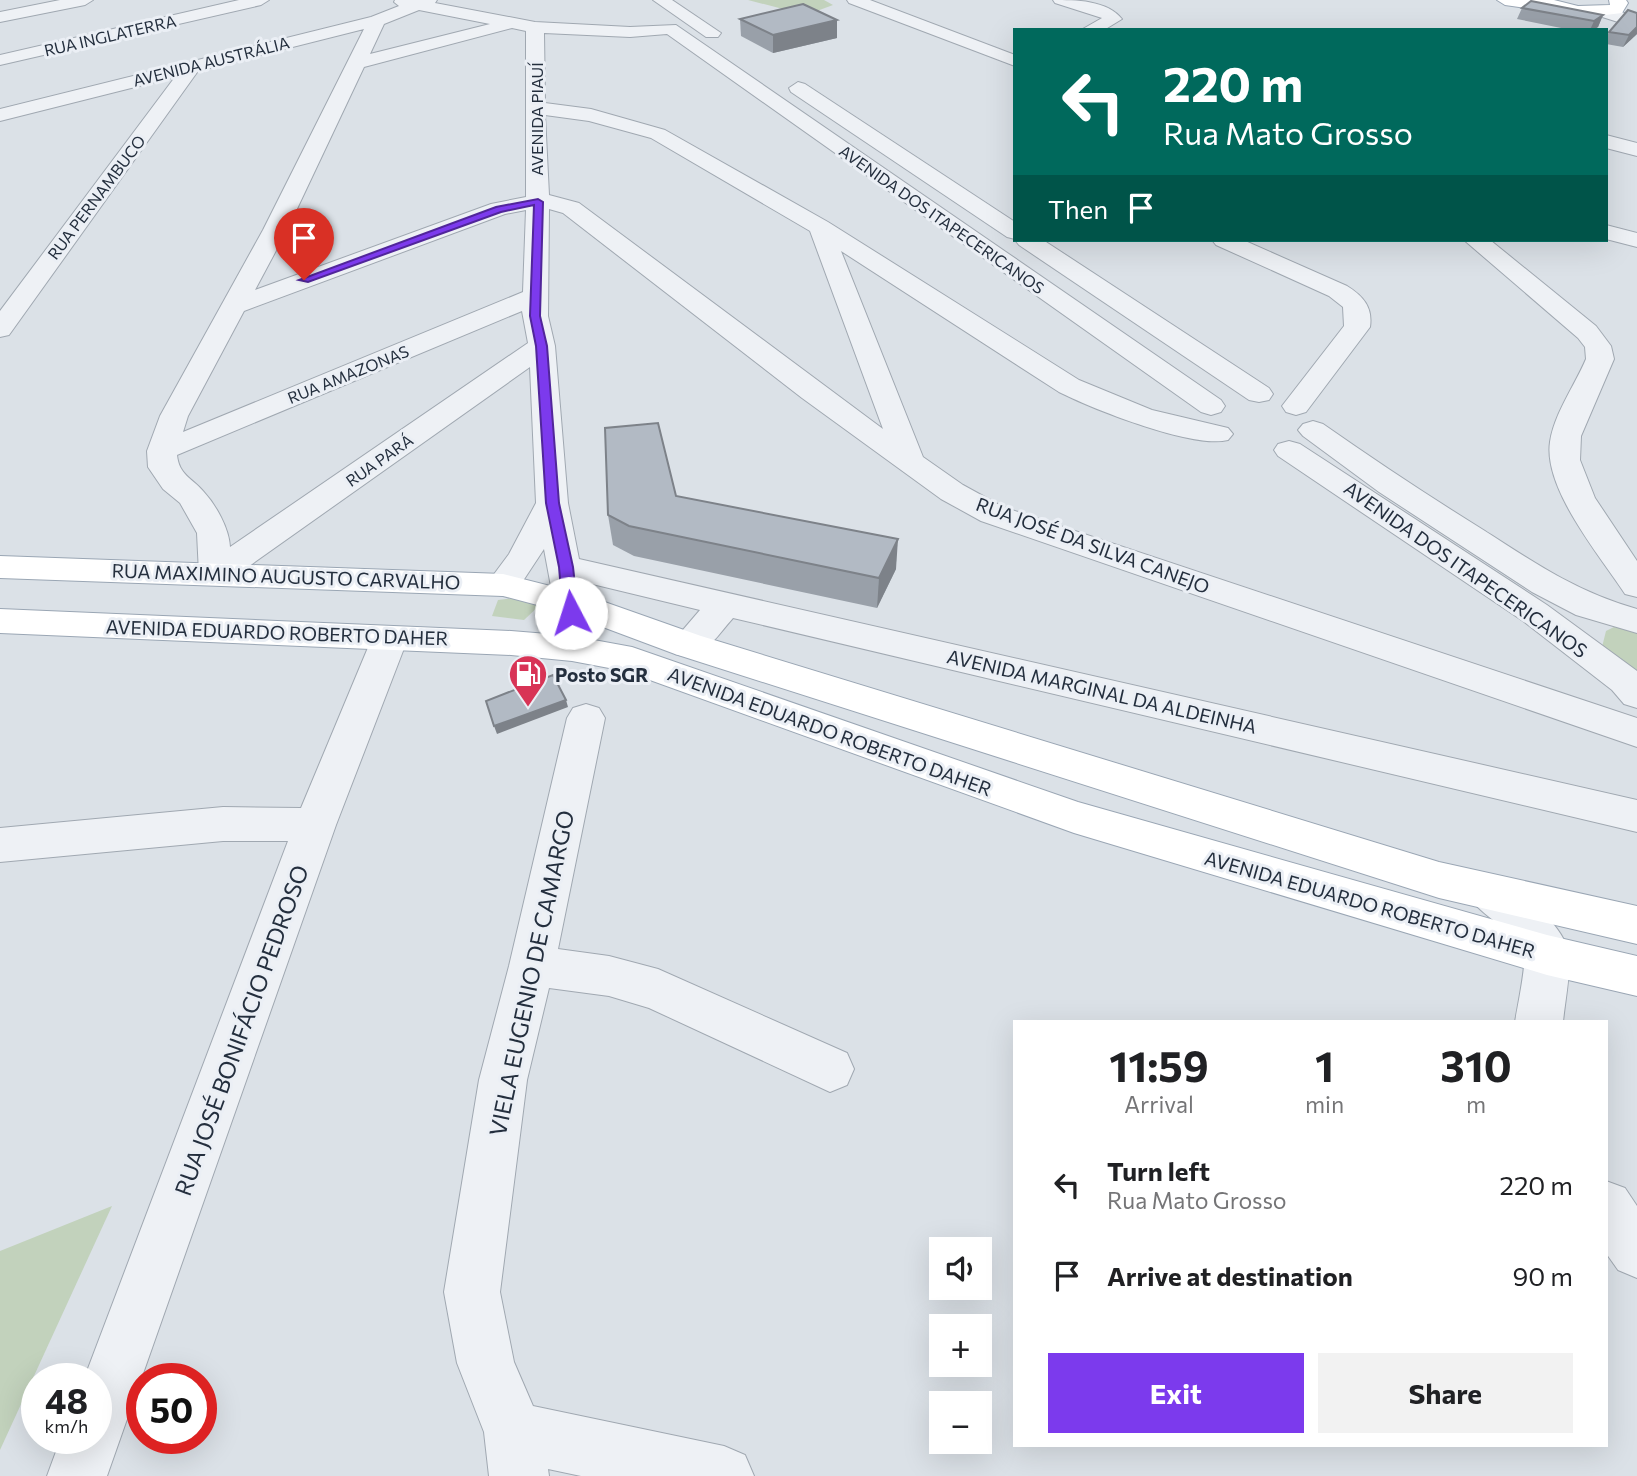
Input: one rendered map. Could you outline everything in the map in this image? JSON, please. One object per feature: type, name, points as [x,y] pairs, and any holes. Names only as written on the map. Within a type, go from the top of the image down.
[{"type":"main road","points":[[1505,0],[1637,8]]},
{"type":"main road","name":"RUA MAXIMINO AUGUSTO CARVALHO","points":[[0,567],[568,585]]},
{"type":"main road","points":[[322,631],[425,622],[441,618],[455,601],[456,582]]},
{"type":"main road","points":[[491,641],[485,627],[487,610],[503,584]]},
{"type":"main road","points":[[537,643],[566,621],[571,613],[568,585]]},
{"type":"main road","name":"AVENIDA EDUARDO ROBERTO DAHER","points":[[568,585],[688,645],[1425,876],[1489,893],[1637,925]]},
{"type":"main road","name":"AVENIDA EDUARDO ROBERTO DAHER","points":[[0,621],[322,631],[390,638],[537,643],[593,650],[632,660],[1074,817],[1546,955],[1637,976]]},
{"type":"street","points":[[13,10],[85,0]]},
{"type":"street","name":"RUA INGLATERRA","points":[[0,60],[261,0]]},
{"type":"street","points":[[855,0],[1013,60]]},
{"type":"street","points":[[1061,0],[1104,12],[1114,19],[1094,28]]},
{"type":"street","points":[[425,2],[536,27],[629,32],[670,29],[694,31],[699,28],[698,25]]},
{"type":"street","name":"AVENIDA AUSTRÁLIA","points":[[5,117],[381,10],[425,2]]},
{"type":"street","name":"AVENIDA DOS ITAPECERICANOS","points":[[653,3],[730,44]]},
{"type":"street","name":"AVENIDA DOS ITAPECERICANOS","points":[[653,3],[670,29],[1255,429],[1392,516],[1577,643],[1637,694]]},
{"type":"street","points":[[1612,6],[1637,20]]},
{"type":"street","points":[[216,573],[213,533],[192,497],[174,482],[163,467],[162,451],[174,416],[275,230],[381,10]]},
{"type":"street","points":[[354,64],[511,23]]},
{"type":"street","name":"AVENIDA PIAUÍ","points":[[536,27],[538,202],[534,297],[542,346],[552,503],[568,585]]},
{"type":"street","name":"RUA PERNAMBUCO","points":[[0,329],[193,65]]},
{"type":"street","name":"AVENIDA DOS ITAPECERICANOS","points":[[784,78],[1013,231]]},
{"type":"street","points":[[46,85],[94,90]]},
{"type":"street","points":[[535,108],[591,115],[658,134],[820,227],[1069,386],[1121,410],[1156,421],[1255,429],[1357,327],[1360,312],[1355,301],[1228,242]]},
{"type":"street","points":[[1608,142],[1637,150]]},
{"type":"street","points":[[231,307],[499,209],[538,202]]},
{"type":"street","name":"RUA JOSÉ DA SILVA CANEJO","points":[[538,202],[560,202],[581,235],[909,459],[953,492],[992,514],[1637,733]]},
{"type":"street","points":[[820,227],[909,459]]},
{"type":"street","points":[[1608,233],[1637,240]]},
{"type":"street","points":[[536,239],[581,235]]},
{"type":"street","points":[[1478,242],[1587,332],[1598,346],[1600,359],[1564,442],[1565,462],[1571,483],[1637,586]]},
{"type":"street","name":"AVENIDA DOS ITAPECERICANOS","points":[[1038,243],[1259,394]]},
{"type":"street","points":[[843,285],[892,272]]},
{"type":"street","name":"RUA AMAZONAS","points":[[162,451],[534,297]]},
{"type":"street","name":"RUA PARÁ","points":[[216,573],[542,346]]},
{"type":"street","points":[[812,392],[850,388],[876,376]]},
{"type":"street","points":[[1259,394],[1255,429],[1230,395],[1259,394]]},
{"type":"street","name":"AVENIDA DOS ITAPECERICANOS","points":[[1255,429],[1391,485],[1544,584],[1588,607],[1637,621]]},
{"type":"street","points":[[503,584],[523,559],[552,503]]},
{"type":"street","name":"AVENIDA MARGINAL DA ALDEINHA","points":[[568,585],[726,604],[1637,816]]},
{"type":"street","points":[[688,645],[726,604]]},
{"type":"street","points":[[1577,643],[1588,607]]},
{"type":"street","name":"RUA JOSÉ BONIFÁCIO PEDROSO","points":[[112,1381],[315,825],[390,638]]},
{"type":"street","name":"VIELA EUGENIO DE CAMARGO","points":[[517,1454],[486,1363],[472,1293],[503,1080],[586,718]]},
{"type":"street","points":[[0,845],[223,824],[315,825]]},
{"type":"street","points":[[1489,893],[1527,924],[1546,955],[1539,1020]]},
{"type":"street","points":[[531,966],[609,976],[659,990],[830,1069]]},
{"type":"street","points":[[1608,1210],[1637,1251]]},
{"type":"street","points":[[77,1476],[85,1454]]},
{"type":"street","points":[[517,1454],[724,1476]]},
{"type":"green space","points":[[748,0],[824,0],[833,5],[806,15]]},
{"type":"green space","points":[[528,596],[541,604],[524,620],[492,616],[498,600]]},
{"type":"green space","points":[[1614,627],[1637,632],[1637,671],[1602,647],[1606,631]]},
{"type":"green space","points":[[112,1206],[40,1363],[21,1363],[21,1404],[0,1450],[0,1251]]},
{"type":"building","points":[[1531,1],[1603,15],[1594,21],[1522,8]]},
{"type":"building","points":[[803,4],[837,20],[773,35],[740,19]]},
{"type":"building","points":[[1628,10],[1637,13],[1637,27],[1629,35],[1609,32]]},
{"type":"building","points":[[658,423],[676,496],[898,539],[879,578],[629,526],[608,515],[605,428]]},
{"type":"building","name":"Posto SGR","points":[[553,675],[566,700],[494,726],[486,701]]},
{"type":"place","name":"Posto SGR","points":[[528,708]]},
{"type":"route","points":[[304,280],[499,209],[538,202],[535,316],[542,346],[552,503],[566,567],[571,613]]}]
